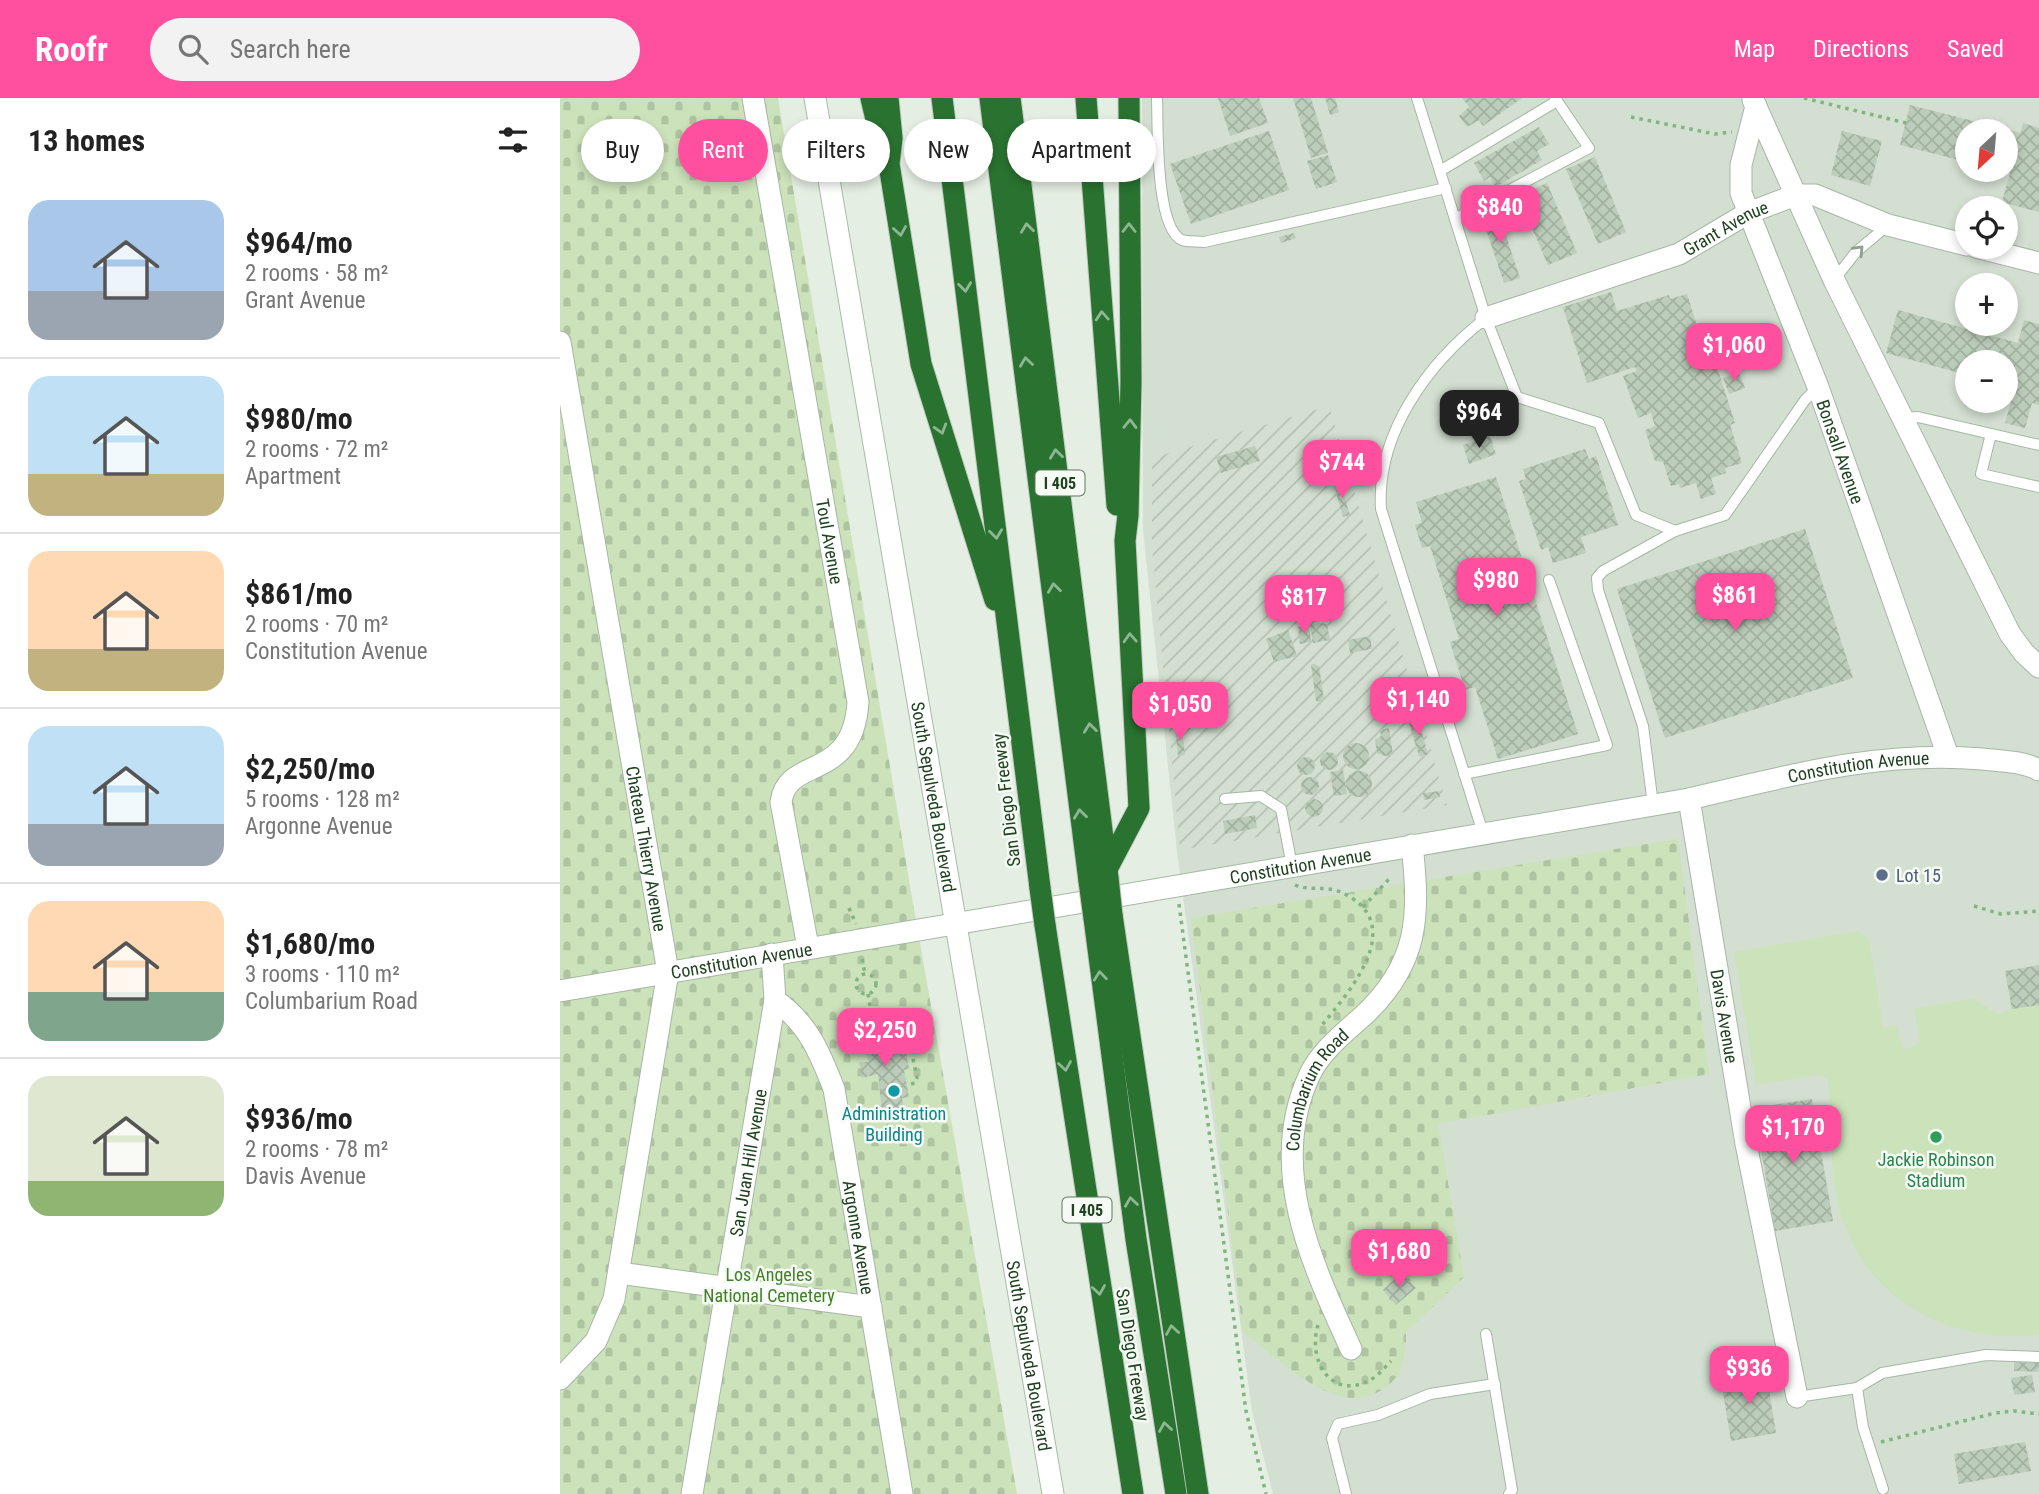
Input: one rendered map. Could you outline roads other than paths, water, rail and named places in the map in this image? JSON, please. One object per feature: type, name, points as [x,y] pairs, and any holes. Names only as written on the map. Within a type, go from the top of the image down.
[{"type":"highway","points":[[871,98],[875,119]]},
{"type":"highway","points":[[888,98],[892,138],[890,155]]},
{"type":"highway","name":"San Diego Freeway","points":[[942,98],[1045,925],[1133,1494]]},
{"type":"highway","points":[[990,98],[1101,876]]},
{"type":"highway","name":"I 405","points":[[1010,98],[1101,876],[1103,917],[1198,1494]]},
{"type":"highway","points":[[1086,98],[1118,516],[1125,541]]},
{"type":"highway","points":[[1101,876],[1139,808],[1125,541],[1131,382],[1129,98]]},
{"type":"highway","points":[[890,170],[921,364],[1012,655]]},
{"type":"highway","points":[[1103,917],[1136,1238],[1176,1494]]},
{"type":"street","name":"Toul Avenue","points":[[753,98],[858,702],[852,736],[841,752],[823,765],[788,780],[782,790],[781,802],[808,947]]},
{"type":"street","name":"South Sepulveda Boulevard","points":[[815,98],[1053,1494]]},
{"type":"street","name":"Bonsall Avenue","points":[[1754,102],[1834,279],[2010,634],[2039,667]]},
{"type":"street","name":"Bonsall Avenue","points":[[1754,102],[1741,165],[1741,193],[1818,387],[1948,756]]},
{"type":"street","name":"Grant Avenue","points":[[1486,318],[1679,254],[1748,213],[1796,195]]},
{"type":"street","points":[[1796,195],[1815,195],[1888,225],[1955,242]]},
{"type":"street","points":[[2018,258],[2039,263]]},
{"type":"street","name":"Chateau Thierry Avenue","points":[[560,342],[668,972],[619,1273],[608,1320],[596,1341],[560,1378]]},
{"type":"street","name":"Constitution Avenue","points":[[560,990],[1176,885],[1291,872],[1412,845],[1689,799],[1845,764],[1890,758],[1948,756],[2026,763],[2039,770]]},
{"type":"street","name":"Davis Avenue","points":[[1689,799],[1746,1144],[1797,1397]]},
{"type":"street","name":"Columbarium Road","points":[[1351,1349],[1324,1292],[1293,1195],[1295,1123],[1310,1073],[1329,1047],[1370,1009],[1390,984],[1412,941],[1416,887],[1412,845]]},
{"type":"street","name":"San Juan Hill Avenue","points":[[692,1494],[775,1000],[772,954]]},
{"type":"street","name":"Argonne Avenue","points":[[775,1000],[794,1013],[811,1035],[834,1089],[902,1494]]},
{"type":"street","points":[[619,1273],[871,1307]]},
{"type":"lane","points":[[1157,98],[1160,184],[1172,231],[1182,240],[1204,242],[1446,188]]},
{"type":"lane","points":[[1417,98],[1486,318],[1517,397],[1599,423],[1636,515],[1675,531]]},
{"type":"lane","points":[[1440,171],[1556,99],[1589,148],[1455,219]]},
{"type":"lane","points":[[1834,279],[1856,252],[1888,225]]},
{"type":"lane","points":[[1483,833],[1381,509],[1379,486],[1392,437],[1405,409],[1456,341],[1486,318]]},
{"type":"lane","points":[[1653,805],[1643,726],[1598,590],[1597,578],[1603,571],[1675,531],[1725,515],[1805,400],[1818,387]]},
{"type":"lane","points":[[1903,418],[1918,416],[2039,444]]},
{"type":"lane","points":[[1991,434],[1981,474],[2039,487]]},
{"type":"lane","points":[[1464,774],[1607,745],[1549,580]]},
{"type":"lane","points":[[1225,799],[1261,796],[1281,809],[1291,872]]},
{"type":"lane","points":[[1486,1334],[1512,1490],[1509,1494]]},
{"type":"lane","points":[[1797,1397],[1857,1388],[1882,1373],[1986,1355],[2039,1357]]},
{"type":"lane","points":[[1346,1494],[1332,1438],[1338,1423],[1378,1415],[1430,1394],[1494,1384]]},
{"type":"lane","points":[[1857,1388],[1869,1446],[1883,1489]]},
{"type":"place","name":"Lot 15","points":[[1882,875]]},
{"type":"place","name":"Administration Building","points":[[894,1091]]},
{"type":"place","name":"Jackie Robinson Stadium","points":[[1936,1137]]},
{"type":"park label","name":"Los Angeles National Cemetery","points":[[769,1284]]}]
